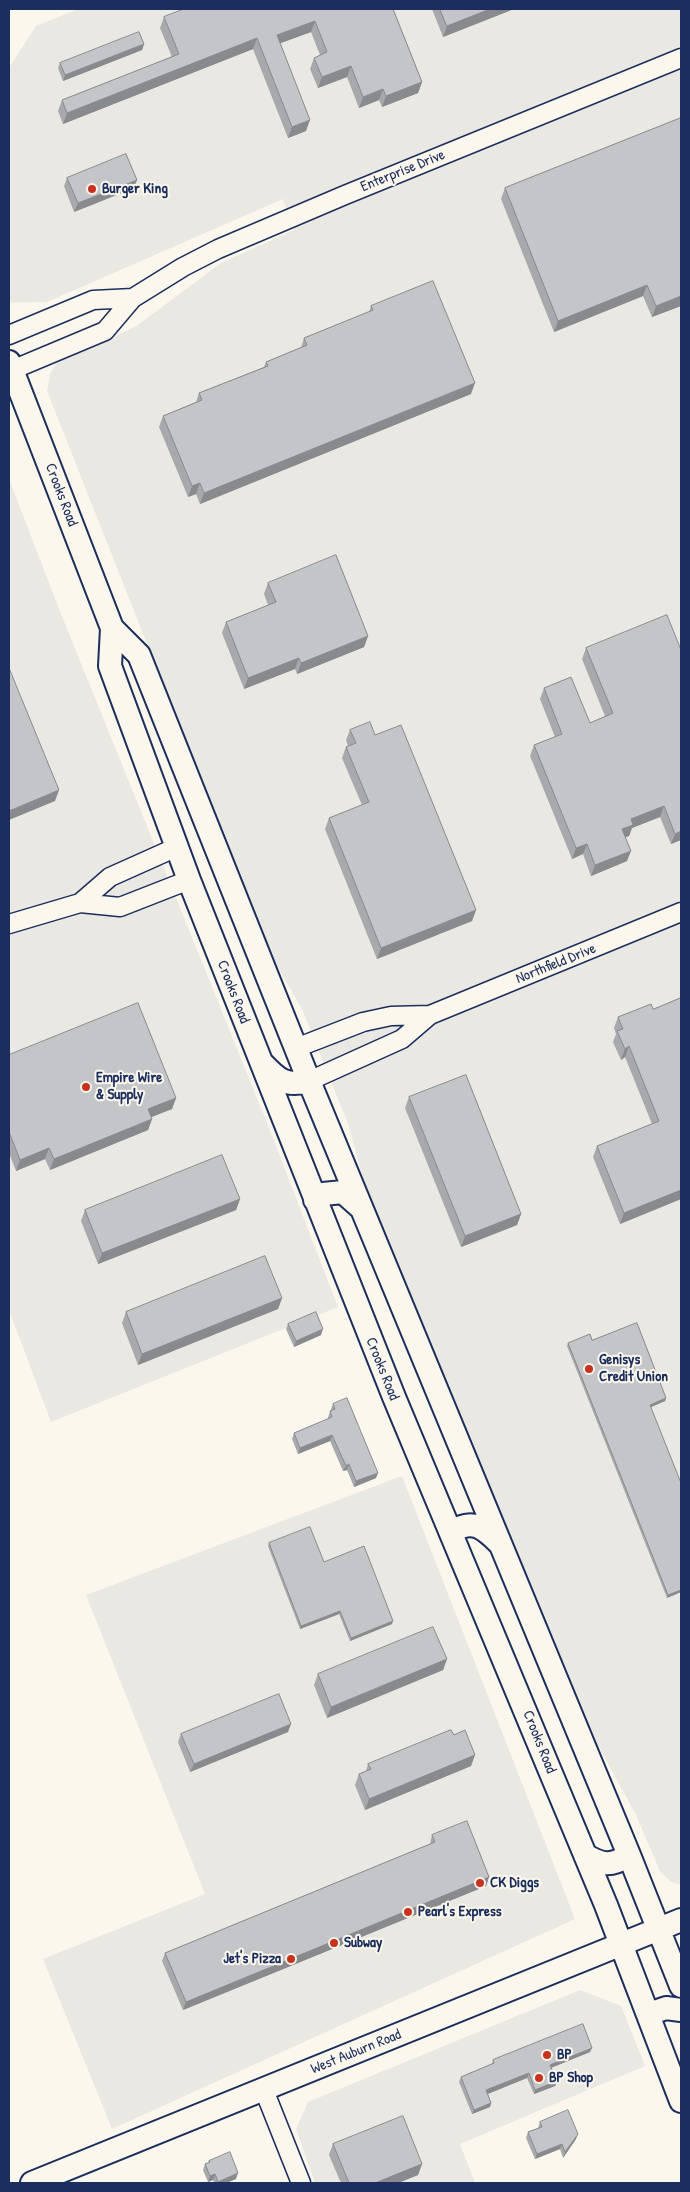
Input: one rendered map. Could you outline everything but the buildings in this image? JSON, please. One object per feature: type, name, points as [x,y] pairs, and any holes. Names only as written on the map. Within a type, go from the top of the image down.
[{"type":"main road","name":"Crooks Road","points":[[10,366],[112,628],[139,655],[309,1081],[630,1855],[681,1986]]},
{"type":"main road","name":"Crooks Road","points":[[112,628],[110,666],[189,880],[394,1397],[622,1944],[681,2102]]},
{"type":"main road","points":[[178,848],[189,844],[199,846],[210,853],[225,871]]},
{"type":"main road","points":[[260,1061],[273,1075],[286,1083],[296,1084],[309,1081]]},
{"type":"main road","points":[[315,1200],[323,1194],[333,1191],[343,1192],[362,1209]]},
{"type":"main road","points":[[451,1533],[459,1527],[478,1526],[487,1531],[500,1545]]},
{"type":"main road","points":[[586,1855],[597,1862],[608,1864],[630,1855]]},
{"type":"main road","name":"West Auburn Road","points":[[32,2183],[681,1920]]},
{"type":"main road","points":[[649,2014],[666,2008],[681,2010]]},
{"type":"street","name":"Enterprise Drive","points":[[10,366],[105,331],[133,298],[218,248],[681,58]]},
{"type":"street","name":"Enterprise Drive","points":[[9,335],[93,300],[133,298]]},
{"type":"street","points":[[80,903],[110,877],[178,848]]},
{"type":"street","points":[[9,924],[80,903],[120,908],[189,880]]},
{"type":"street","name":"Northfield Drive","points":[[309,1081],[402,1040],[430,1015],[681,912]]},
{"type":"street","name":"Northfield Drive","points":[[296,1048],[363,1022],[391,1016],[430,1015]]},
{"type":"street","points":[[264,2090],[301,2183]]},
{"type":"shaded area","points":[[78,9],[681,9],[681,1885],[671,1882],[660,1871],[636,1815],[598,1745],[367,1192],[348,1124],[302,1009],[269,952],[47,391],[50,374],[56,364],[64,358],[135,327],[221,263],[294,230],[283,199],[47,302],[11,303],[9,297],[9,68],[36,26]]},
{"type":"shaded area","points":[[9,479],[61,614],[268,1125],[338,1307],[51,1422],[9,1310]]},
{"type":"shaded area","points":[[402,1476],[575,1919],[112,2129],[43,1959],[205,1894],[86,1595]]},
{"type":"shaded area","points":[[580,1990],[621,2006],[645,2066],[460,2144],[475,2183],[315,2183],[296,2129],[308,2102]]},
{"type":"place","name":"Burger King","points":[[92,189]]},
{"type":"place","name":"Empire Wire & Supply","points":[[86,1087]]},
{"type":"place","name":"Genisys Credit Union","points":[[589,1369]]},
{"type":"place","name":"CK Diggs","points":[[480,1883]]},
{"type":"place","name":"Pearl's Express","points":[[408,1912]]},
{"type":"place","name":"Subway","points":[[334,1943]]},
{"type":"place","name":"Jet's Pizza","points":[[291,1959]]},
{"type":"place","name":"BP","points":[[547,2055]]},
{"type":"place","name":"BP Shop","points":[[539,2078]]}]
